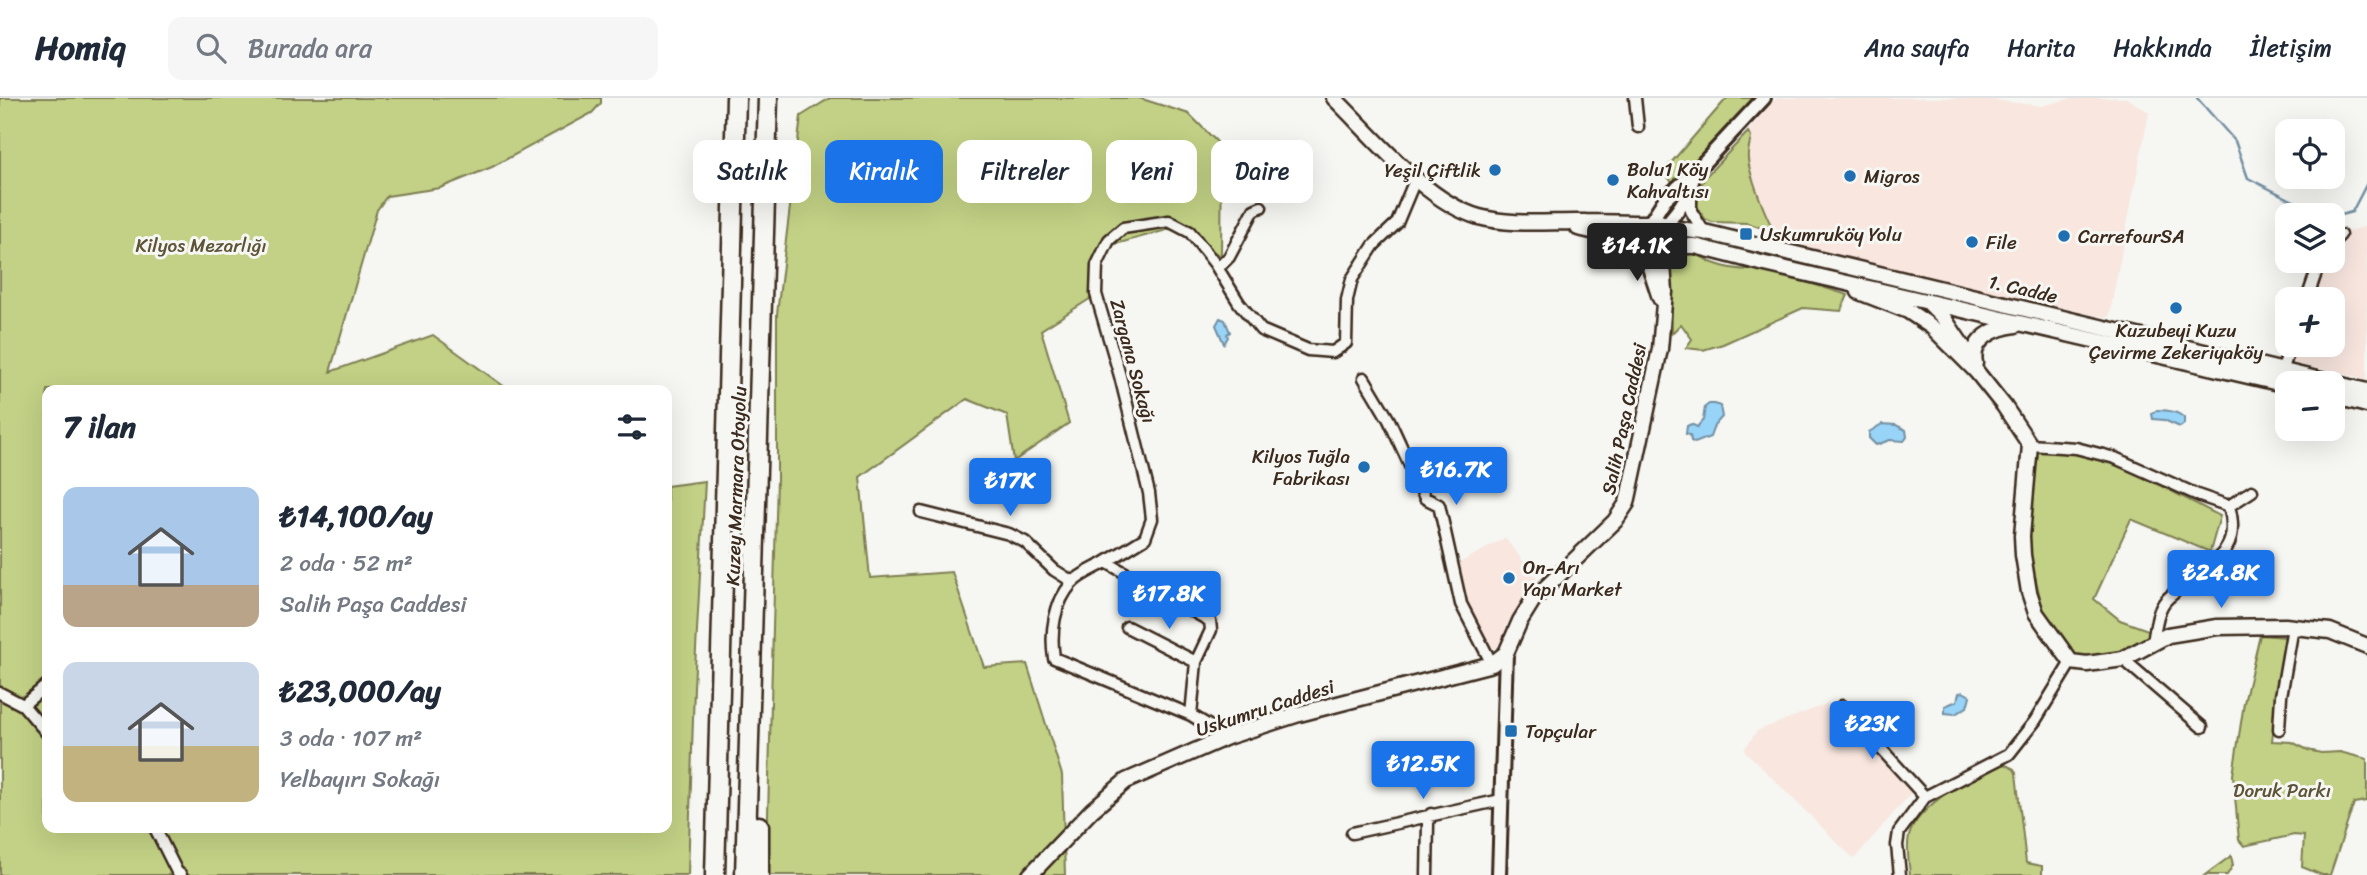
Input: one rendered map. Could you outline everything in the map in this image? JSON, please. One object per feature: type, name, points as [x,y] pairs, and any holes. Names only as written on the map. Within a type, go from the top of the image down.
[{"type":"highway","name":"Kuzey Marmara Otoyolu","points":[[715,875],[736,98]]},
{"type":"highway","name":"Kuzey Marmara Otoyolu","points":[[745,875],[768,98]]},
{"type":"highway","points":[[752,668],[760,745],[759,875]]},
{"type":"highway","points":[[703,875],[716,807]]},
{"type":"main road","points":[[1334,98],[1415,180],[1477,216],[1500,220],[1567,223],[1648,222],[1668,226],[1670,239],[1664,248],[1652,251],[1641,244],[1567,223]]},
{"type":"main road","points":[[1648,222],[1639,231],[1641,244],[1663,306]]},
{"type":"main road","name":"1. Cadde","points":[[1668,226],[1704,232],[2282,371]]},
{"type":"main road","points":[[1664,277],[1672,254],[1686,246]]},
{"type":"main road","name":"1. Cadde","points":[[1664,248],[1695,246],[2275,382]]},
{"type":"main road","name":"Salih Paşa Caddesi","points":[[1506,653],[1533,600],[1615,521],[1627,503],[1660,349],[1664,248]]},
{"type":"main road","points":[[1829,278],[1864,295],[1908,311],[1932,327],[1976,371],[2031,445],[2022,536],[2028,592],[2036,613],[2071,662],[2087,664],[2123,659],[2168,635],[2217,627],[2293,627],[2330,631],[2367,646]]},
{"type":"main road","points":[[1906,281],[1943,317],[1967,351],[1976,371]]},
{"type":"main road","points":[[1976,371],[1973,356],[1976,346],[1985,336],[1995,330],[2023,324]]},
{"type":"main road","name":"1. Cadde","points":[[2345,386],[2367,391]]},
{"type":"main road","points":[[2345,399],[2367,405]]},
{"type":"main road","name":"Uskumru Caddesi","points":[[1030,875],[1092,810],[1126,781],[1227,737],[1299,714],[1492,664],[1506,653]]},
{"type":"street","points":[[1635,98],[1638,127]]},
{"type":"street","points":[[1648,222],[1665,199],[1694,173],[1764,98]]},
{"type":"street","points":[[1694,173],[1691,211],[1704,232]]},
{"type":"street","name":"Zargana Sokağı","points":[[1073,582],[1145,538],[1152,519],[1149,493],[1120,376],[1096,294],[1097,265],[1109,240],[1123,228],[1169,221],[1191,232],[1218,268],[1239,303],[1261,330],[1308,350],[1333,352],[1346,343],[1347,300],[1352,279],[1374,245],[1396,223],[1415,180]]},
{"type":"street","points":[[1668,226],[1691,190]]},
{"type":"street","points":[[1218,268],[1229,257],[1254,210],[1261,207]]},
{"type":"street","points":[[2282,371],[2287,357]]},
{"type":"street","points":[[1364,378],[1399,441],[1426,498],[1439,505],[1461,604],[1492,664]]},
{"type":"street","points":[[2031,445],[2076,448],[2115,458],[2229,506]]},
{"type":"street","points":[[2229,506],[2252,491]]},
{"type":"street","points":[[2152,643],[2161,606],[2176,590],[2225,551],[2233,536],[2229,506]]},
{"type":"street","points":[[921,512],[1009,534],[1025,542],[1054,570],[1073,582],[1058,605],[1051,640],[1055,658],[1191,715],[1227,737]]},
{"type":"street","points":[[1106,562],[1210,621],[1212,630],[1196,662],[1191,715]]},
{"type":"street","points":[[1127,627],[1196,662]]},
{"type":"street","points":[[2279,729],[2281,696],[2293,627]]},
{"type":"street","name":"Salih Paşa Caddesi","points":[[1499,875],[1506,653]]},
{"type":"street","points":[[2123,659],[2202,727]]},
{"type":"street","points":[[1900,875],[1897,845],[1899,832],[1926,797],[2009,754],[2035,721],[2071,662]]},
{"type":"street","points":[[23,705],[42,689]]},
{"type":"street","points":[[0,693],[23,705],[42,727]]},
{"type":"street","points":[[1842,706],[1926,797]]},
{"type":"street","points":[[1352,833],[1501,800]]},
{"type":"street","points":[[1427,875],[1428,823],[1432,814]]},
{"type":"street","points":[[158,833],[181,875]]},
{"type":"shaded area","points":[[1777,98],[1977,98],[2041,106],[2074,98],[2126,98],[2149,112],[2109,317],[1818,250],[1778,236],[1771,229],[1764,212],[1747,158],[1751,137],[1748,132]]},
{"type":"shaded area","points":[[2367,226],[2367,379],[2345,374],[2345,371],[2328,371],[2290,363],[2292,357],[2345,357],[2345,287],[2315,287],[2321,273],[2345,273],[2346,232]]},
{"type":"shaded area","points":[[1505,538],[1537,579],[1505,627],[1507,632],[1495,649],[1482,637],[1465,601],[1456,565]]},
{"type":"shaded area","points":[[1829,703],[1911,793],[1854,859],[1744,750],[1757,731]]},
{"type":"green space","name":"Kilyos Mezarlığı","points":[[0,98],[601,98],[601,103],[592,113],[492,167],[440,188],[387,196],[377,210],[330,372],[433,335],[502,385],[42,385],[42,833],[672,833],[672,485],[705,481],[694,687],[688,875],[0,875]]},
{"type":"green space","points":[[830,98],[1139,98],[1189,114],[1215,140],[1211,140],[1211,203],[1221,203],[1221,256],[1174,228],[1101,248],[1096,295],[1041,330],[1069,423],[1014,461],[1007,415],[967,399],[860,477],[870,578],[952,572],[984,667],[1027,664],[1062,775],[1065,875],[769,875],[768,815],[777,479],[777,314],[790,203],[811,203],[811,140],[798,140],[801,116]]},
{"type":"green space","points":[[1727,98],[1756,98],[1675,185],[1663,172]]},
{"type":"green space","points":[[1748,132],[1751,137],[1749,166],[1764,210],[1777,233],[1747,223],[1712,222],[1705,219],[1697,206],[1698,191],[1706,176]]},
{"type":"green space","points":[[1693,253],[1719,265],[1738,269],[1764,269],[1848,295],[1841,311],[1803,308],[1723,344],[1703,350],[1686,348],[1692,339],[1681,324],[1672,333],[1671,276],[1679,259]]},
{"type":"green space","points":[[2035,451],[2076,452],[2113,461],[2220,516],[2210,552],[2131,519],[2094,599],[2120,620],[2151,631],[2145,640],[2130,651],[2110,656],[2079,658],[2044,616],[2027,540]]},
{"type":"green space","name":"Doruk Parkı","points":[[2260,635],[2285,637],[2272,741],[2292,742],[2321,753],[2340,752],[2367,759],[2367,801],[2354,803],[2330,875],[2322,875],[2302,867],[2304,836],[2294,835],[2244,846],[2239,840],[2233,775],[2244,703]]},
{"type":"green space","points":[[2004,764],[2016,773],[2026,863],[2042,866],[2042,875],[1910,875],[1909,836],[1923,813],[1963,782]]},
{"type":"green space","points":[[2231,856],[2233,865],[2227,875],[2205,875]]},
{"type":"water","points":[[1220,318],[1225,320],[1230,332],[1224,344],[1216,325]]},
{"type":"water","points":[[1709,404],[1720,406],[1722,417],[1714,426],[1710,437],[1695,443],[1691,441],[1690,435],[1686,434],[1687,426],[1691,424],[1697,427],[1703,420],[1705,407]]},
{"type":"water","points":[[2157,410],[2179,414],[2184,418],[2184,424],[2180,427],[2164,420],[2153,419],[2152,414]]},
{"type":"water","points":[[1882,424],[1896,425],[1906,430],[1907,437],[1904,441],[1890,440],[1876,445],[1869,438],[1869,432]]},
{"type":"water","points":[[1959,693],[1970,696],[1967,707],[1955,714],[1945,713],[1945,706],[1957,701]]},
{"type":"waterway","points":[[2197,98],[2235,141],[2248,178],[2297,203]]},
{"type":"waterway","points":[[2345,214],[2352,212],[2367,183]]},
{"type":"place","name":"Yeşil Çiftlik","points":[[1495,170]]},
{"type":"place","name":"Migros","points":[[1850,176]]},
{"type":"place","name":"Bolu1 Köy Kahvaltısı","points":[[1613,180]]},
{"type":"place","name":"Uskumruköy Yolu","points":[[1746,234]]},
{"type":"place","name":"CarrefourSA","points":[[2064,236]]},
{"type":"place","name":"File","points":[[1972,242]]},
{"type":"place","name":"Kuzubeyi Kuzu Çevirme Zekeriyaköy","points":[[2176,308]]},
{"type":"place","name":"Kilyos Tuğla Fabrikası","points":[[1364,467]]},
{"type":"place","name":"On-Arı Yapı Market","points":[[1509,578]]},
{"type":"place","name":"Topçular","points":[[1511,731]]}]
